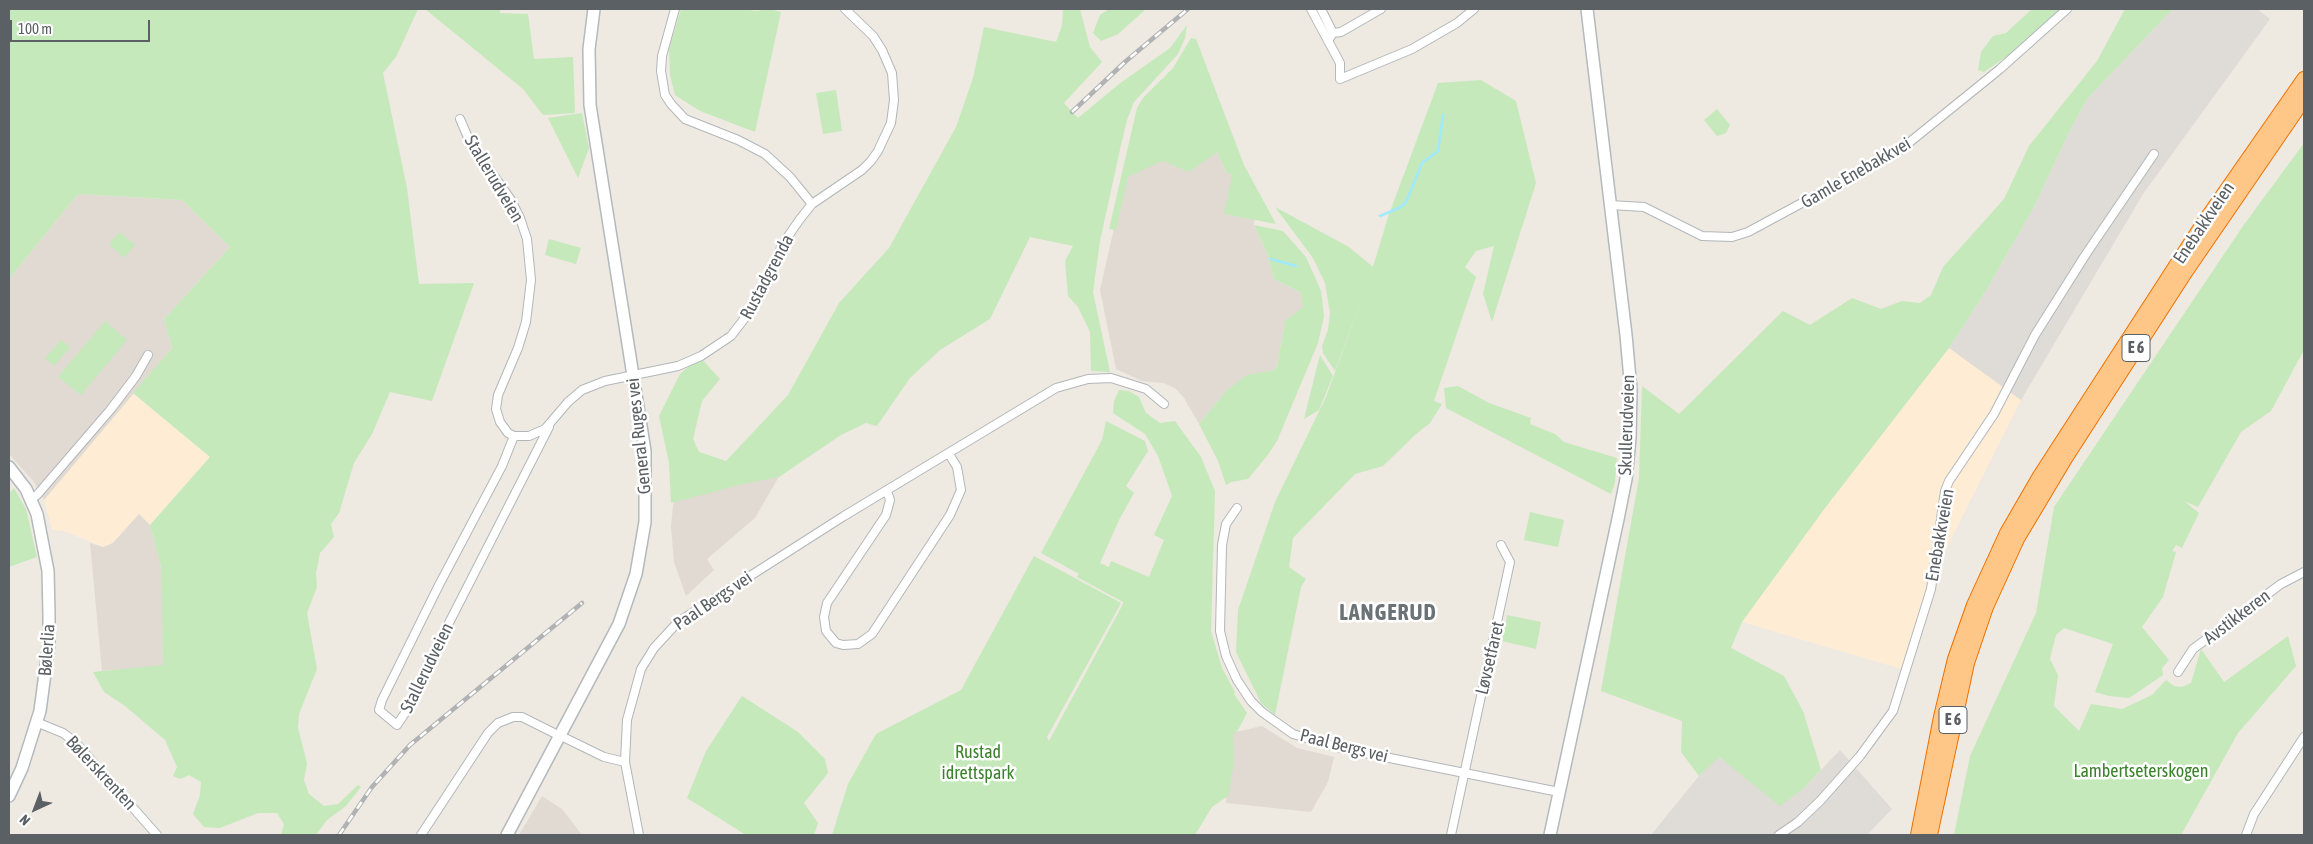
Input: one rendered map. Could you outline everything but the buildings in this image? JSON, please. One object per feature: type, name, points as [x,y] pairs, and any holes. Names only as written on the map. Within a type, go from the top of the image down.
[{"type":"highway","name":"Enebakkveien","points":[[1918,835],[1941,717],[1964,632],[1995,556],[2040,476],[2203,224],[2304,79]]},
{"type":"highway","name":"Enebakkveien","points":[[1930,835],[1959,691],[1975,636],[1986,607],[2017,540],[2055,474],[2191,264],[2304,100]]},
{"type":"main road","name":"General Ruges vei","points":[[507,835],[619,624],[639,562],[647,506],[646,464],[590,105],[589,49],[594,9]]},
{"type":"main road","name":"Skullerudveien","points":[[1550,835],[1618,519],[1629,453],[1631,405],[1629,363],[1587,9]]},
{"type":"main road","name":"Bølerlia","points":[[9,467],[31,499],[42,535],[48,571],[49,614],[49,642],[44,686],[36,722],[22,768],[9,796]]},
{"type":"street","points":[[675,9],[662,56],[661,71],[665,95],[671,104],[685,119],[738,140],[765,154],[790,177],[812,204]]},
{"type":"street","name":"Rustadgrenda","points":[[633,376],[669,369],[694,360],[731,336],[754,306],[785,239],[812,204],[862,170],[878,151],[891,123],[894,100],[892,73],[873,36],[845,9]]},
{"type":"street","points":[[1311,9],[1341,65],[1340,79],[1412,49],[1457,23],[1474,9]]},
{"type":"street","points":[[1321,9],[1333,33]]},
{"type":"street","points":[[1333,33],[1341,32],[1381,9]]},
{"type":"street","name":"Gamle Enebakkvei","points":[[1610,205],[1644,206],[1702,236],[1732,237],[1748,232],[1900,150],[2000,69],[2067,9]]},
{"type":"street","points":[[1328,41],[1333,33]]},
{"type":"street","name":"Stallerudveien","points":[[460,119],[470,142],[511,200],[520,218],[529,250],[530,292],[526,322],[496,403],[500,422],[508,433],[514,436],[537,433],[551,423]]},
{"type":"street","name":"Enebakkveien","points":[[1780,835],[1798,822],[1820,801],[1860,756],[1893,711],[1931,589],[1945,491],[1949,481],[1994,414],[2035,335],[2086,254],[2154,154]]},
{"type":"street","points":[[31,499],[37,495],[111,409],[136,376],[148,355]]},
{"type":"street","name":"Stallerudveien","points":[[514,436],[502,466],[382,700],[379,710],[397,725],[409,707],[427,666],[551,423],[568,402],[582,390],[598,384],[633,376]]},
{"type":"street","name":"Paal Bergs vei","points":[[640,835],[624,762],[626,720],[641,668],[654,648],[670,629],[710,600],[949,454],[1035,399],[1066,384],[1075,381],[1111,378],[1146,389],[1164,404]]},
{"type":"street","points":[[887,491],[890,500],[886,514],[827,603],[824,617],[826,631],[836,643],[843,645],[858,644],[872,634],[950,515],[961,490],[957,467],[949,454]]},
{"type":"street","name":"Paal Bergs vei","points":[[1237,508],[1226,524],[1223,539],[1220,631],[1226,656],[1237,680],[1251,702],[1270,719],[1293,734],[1340,748],[1559,792]]},
{"type":"street","name":"Løvsetfaret","points":[[1451,835],[1510,562],[1501,545]]},
{"type":"street","name":"Avstikkeren","points":[[2178,672],[2193,649],[2281,584],[2304,572]]},
{"type":"street","points":[[421,835],[490,730],[498,723],[512,716],[522,718],[604,757],[624,762]]},
{"type":"street","name":"Bølerskrenten","points":[[36,722],[63,733],[75,742],[157,835]]},
{"type":"street","points":[[2246,835],[2254,814],[2304,737]]},
{"type":"shaded area","points":[[2173,9],[2257,9],[2270,19],[2143,194],[2021,400],[1949,348],[1987,289],[2034,207],[2072,126],[2088,98]]},
{"type":"shaded area","points":[[1183,74],[1226,172],[1248,183],[1257,201],[1254,225],[1267,253],[1274,279],[1300,292],[1304,307],[1285,321],[1277,366],[1274,370],[1247,376],[1227,390],[1199,424],[1184,398],[1176,389],[1164,383],[1142,381],[1116,369],[1100,290],[1140,113]]},
{"type":"shaded area","points":[[78,194],[182,200],[230,247],[164,319],[172,348],[44,500],[34,482],[9,454],[9,279]]},
{"type":"shaded area","points":[[1949,348],[2021,400],[1941,559],[1908,671],[1742,622],[1825,508]]},
{"type":"shaded area","points":[[133,393],[210,457],[150,525],[139,514],[113,543],[103,547],[64,531],[52,530],[44,500]]},
{"type":"shaded area","points":[[781,473],[755,518],[707,559],[714,570],[686,596],[674,562],[671,527],[673,505],[683,474]]},
{"type":"shaded area","points":[[139,514],[150,525],[162,571],[163,666],[102,671],[90,543],[103,547],[113,543]]},
{"type":"shaded area","points":[[1262,726],[1297,748],[1334,757],[1328,782],[1311,812],[1226,803],[1231,733]]},
{"type":"shaded area","points":[[1840,750],[1892,809],[1867,835],[1651,835],[1699,776],[1718,757],[1732,766],[1804,788]]},
{"type":"shaded area","points":[[542,796],[562,809],[582,835],[519,835]]},
{"type":"green space","points":[[9,9],[418,9],[396,57],[383,73],[407,188],[419,284],[474,283],[432,401],[390,392],[372,434],[354,463],[339,513],[331,524],[334,537],[320,553],[316,573],[317,587],[307,613],[317,669],[299,714],[298,728],[307,763],[304,780],[309,794],[324,806],[338,804],[358,785],[361,787],[346,806],[327,820],[316,835],[281,835],[284,824],[277,813],[258,813],[220,828],[204,827],[193,814],[200,795],[201,782],[189,775],[180,779],[173,776],[177,767],[165,740],[125,706],[104,692],[93,672],[163,665],[161,567],[150,525],[210,457],[133,393],[172,348],[164,319],[230,247],[182,200],[78,194],[9,279]]},
{"type":"green space","points":[[425,9],[500,9],[500,13],[528,14],[534,59],[573,57],[575,113],[543,115],[523,89]]},
{"type":"green space","points":[[681,9],[740,9],[759,11],[760,9],[770,9],[781,12],[755,132],[700,111],[675,95],[670,75],[669,49]]},
{"type":"green space","points":[[1063,9],[1080,9],[1090,47],[1102,62],[1064,103],[1078,118],[1119,84],[1170,48],[1187,25],[1185,38],[1178,54],[1134,102],[1121,145],[1100,241],[1093,292],[1110,372],[1091,371],[1090,332],[1078,307],[1068,296],[1065,261],[1073,246],[1030,237],[990,319],[940,350],[910,378],[877,426],[866,423],[841,435],[779,477],[743,484],[671,503],[669,463],[659,416],[680,374],[700,357],[720,379],[702,401],[693,439],[699,452],[726,461],[788,395],[839,303],[889,248],[956,127],[973,78],[984,27],[1056,42],[1062,25]]},
{"type":"green space","points":[[1109,9],[1146,9],[1118,34],[1101,41],[1093,33],[1100,15]]},
{"type":"green space","points":[[2032,9],[2061,9],[2025,44],[1984,72],[1978,70],[1981,52],[1993,36],[2006,33]]},
{"type":"green space","points":[[2125,9],[2173,9],[2088,98],[2072,126],[2034,207],[1987,289],[1949,348],[1825,508],[1742,622],[1731,648],[1784,676],[1803,711],[1821,770],[1804,788],[1780,806],[1719,757],[1699,776],[1681,752],[1682,721],[1601,691],[1639,478],[1642,386],[1679,414],[1783,311],[1810,325],[1852,298],[1881,309],[1902,301],[1920,303],[1931,295],[1943,267],[2004,199],[2029,146],[2097,61]]},
{"type":"green space","points":[[1191,38],[1196,39],[1244,165],[1276,224],[1224,214],[1232,175],[1226,172],[1217,152],[1189,172],[1162,161],[1128,177],[1116,230],[1109,229],[1137,108],[1143,98],[1173,68]]},
{"type":"green space","points":[[1481,80],[1516,101],[1536,183],[1492,322],[1483,294],[1494,246],[1476,251],[1465,267],[1476,277],[1434,401],[1442,404],[1430,423],[1383,466],[1355,474],[1293,538],[1289,567],[1306,579],[1301,587],[1275,715],[1261,703],[1236,652],[1238,610],[1275,502],[1326,397],[1370,276],[1335,371],[1323,353],[1322,346],[1328,330],[1330,313],[1325,283],[1313,258],[1275,207],[1349,247],[1373,267],[1388,217],[1438,83]]},
{"type":"green space","points":[[836,90],[842,131],[823,134],[816,93]]},
{"type":"green space","points":[[1717,109],[1730,125],[1726,133],[1717,136],[1704,120]]},
{"type":"green space","points":[[582,113],[589,148],[578,178],[548,118]]},
{"type":"green space","name":"Lambertseterskogen","points":[[2304,143],[2304,350],[2271,411],[2241,432],[2198,507],[2184,501],[2199,513],[2182,548],[2176,545],[2172,551],[2176,552],[2163,597],[2142,627],[2169,660],[2162,668],[2163,675],[2129,698],[2109,696],[2095,692],[2113,644],[2064,628],[2056,635],[2050,659],[2058,675],[2054,706],[2079,731],[2091,704],[2122,709],[2152,695],[2166,680],[2174,686],[2182,687],[2191,683],[2201,649],[2224,682],[2288,636],[2296,666],[2238,733],[2181,835],[1954,835],[1970,756],[2036,613],[2054,507],[2243,226]]},
{"type":"green space","points":[[1254,225],[1283,231],[1306,257],[1321,291],[1324,316],[1318,343],[1277,441],[1248,479],[1231,482],[1226,485],[1218,461],[1199,424],[1227,390],[1247,375],[1274,370],[1277,366],[1285,321],[1303,307],[1300,292],[1274,279],[1267,253]]},
{"type":"green space","points":[[120,232],[135,245],[124,258],[110,245],[110,242]]},
{"type":"green space","points":[[549,239],[581,248],[576,264],[545,255]]},
{"type":"green space","points":[[105,321],[127,340],[81,395],[58,377]]},
{"type":"green space","points":[[61,340],[70,347],[54,366],[45,358]]},
{"type":"green space","points":[[1320,355],[1333,376],[1319,410],[1304,419]]},
{"type":"green space","points":[[1458,386],[1489,403],[1531,418],[1530,424],[1555,434],[1564,442],[1617,458],[1615,482],[1611,494],[1446,408],[1444,388]]},
{"type":"green space","name":"Rustad idrettspark","points":[[1119,390],[1129,391],[1139,397],[1146,413],[1160,423],[1175,421],[1201,457],[1215,491],[1211,631],[1222,668],[1235,692],[1234,694],[1247,713],[1238,730],[1233,735],[1234,764],[1228,796],[1212,807],[1195,835],[832,835],[848,784],[876,734],[961,690],[1034,556],[1121,603],[1047,737],[1049,741],[1123,604],[1123,602],[1077,577],[1079,574],[1041,553],[1102,440],[1106,421],[1145,441],[1148,451],[1126,486],[1134,493],[1119,520],[1100,563],[1109,567],[1111,561],[1149,577],[1164,540],[1154,535],[1172,496],[1158,456],[1145,434],[1113,413],[1114,401]]},
{"type":"green space","points":[[14,488],[26,509],[37,557],[9,567],[9,493]]},
{"type":"green space","points":[[1530,512],[1564,520],[1558,547],[1524,540]]},
{"type":"green space","points":[[1507,615],[1541,622],[1536,649],[1502,641]]},
{"type":"green space","points":[[742,696],[798,732],[825,759],[828,773],[804,803],[818,823],[814,835],[746,835],[687,798],[706,751]]},
{"type":"waterway","points":[[1380,216],[1401,207],[1406,202],[1422,163],[1438,151],[1443,115]]},
{"type":"waterway","points":[[1271,259],[1296,266]]},
{"type":"railway","points":[[1072,112],[1126,61],[1188,9]]},
{"type":"railway","points":[[339,835],[372,787],[410,745],[582,603]]},
{"type":"district","name":"LANGERUD","points":[[1388,613]]}]
